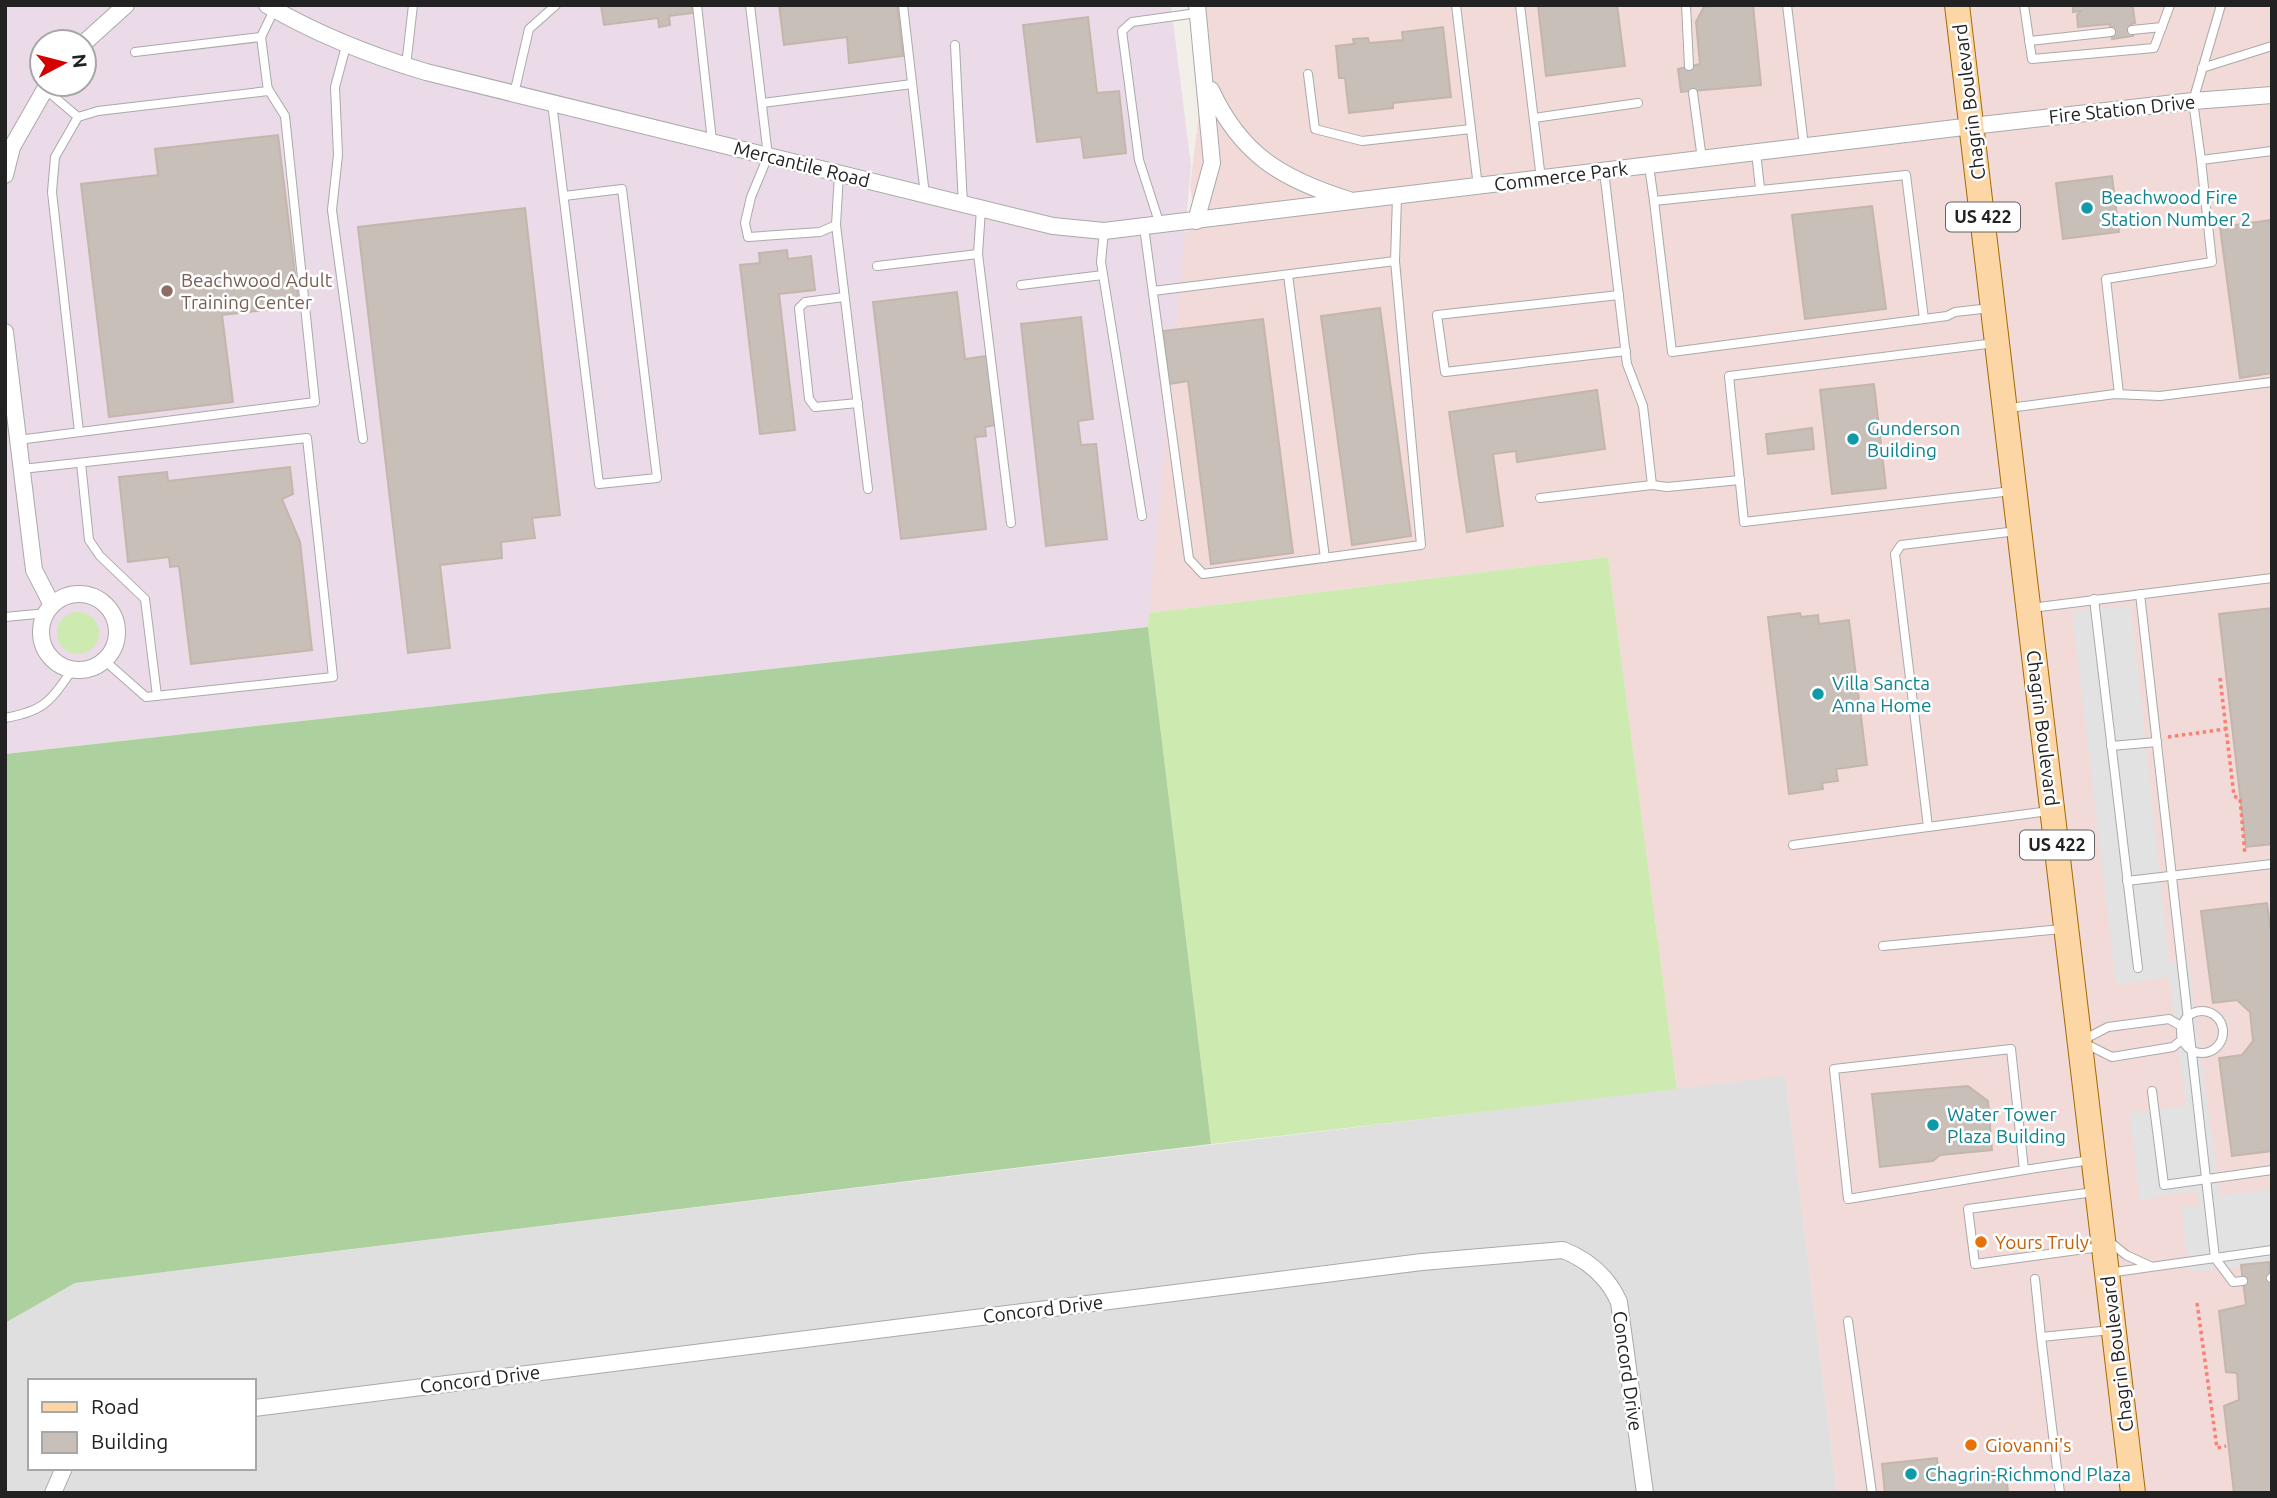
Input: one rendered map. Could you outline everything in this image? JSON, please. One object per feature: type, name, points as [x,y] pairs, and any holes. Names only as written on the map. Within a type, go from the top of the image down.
[{"type":"main road","name":"Chagrin Boulevard","points":[[1957,5],[2133,1493]]},
{"type":"street","points":[[98,30],[126,5]]},
{"type":"street","name":"Mercantile Road","points":[[271,7],[346,46],[406,66],[1053,226],[1104,231],[1354,202]]},
{"type":"street","name":"Commerce Park","points":[[1196,221],[1212,163],[1197,9]]},
{"type":"street","name":"Commerce Park","points":[[1204,75],[1222,114],[1265,162],[1290,179],[1354,202],[1972,126]]},
{"type":"street","name":"Fire Station Drive","points":[[1972,126],[2193,101],[2272,95]]},
{"type":"street","points":[[5,175],[9,146],[39,98]]},
{"type":"street","points":[[5,332],[34,570],[50,609]]},
{"type":"street","points":[[82,594],[97,598],[110,609],[117,624],[117,640],[104,660],[83,670],[72,670],[60,666],[45,649],[41,634],[50,609],[66,596],[82,594]]},
{"type":"street","name":"Concord Drive","points":[[256,1408],[1409,1264],[1563,1251],[1590,1265],[1612,1287],[1619,1302],[1645,1493]]},
{"type":"street","points":[[53,1493],[63,1470]]},
{"type":"lane","points":[[406,66],[413,5]]},
{"type":"lane","points":[[514,94],[529,30],[556,5]]},
{"type":"lane","points":[[696,5],[712,142]]},
{"type":"lane","points":[[750,5],[768,156],[751,197],[745,223],[748,237],[820,232],[836,225]]},
{"type":"lane","points":[[903,5],[925,195]]},
{"type":"lane","points":[[1456,5],[1478,187]]},
{"type":"lane","points":[[1520,5],[1541,179]]},
{"type":"lane","points":[[1686,5],[1689,66]]},
{"type":"lane","points":[[1787,5],[1804,146]]},
{"type":"lane","points":[[2024,5],[2032,59],[2154,48],[2170,5]]},
{"type":"lane","points":[[2119,394],[2106,279],[2212,262],[2193,101],[2221,5]]},
{"type":"lane","points":[[18,440],[315,402],[285,116],[268,89],[261,37],[271,7]]},
{"type":"lane","points":[[1197,9],[1132,22],[1122,31],[1139,160],[1152,226],[1153,291],[1189,559],[1203,574],[1421,545],[1395,261],[1397,197]]},
{"type":"lane","points":[[2133,30],[2162,27]]},
{"type":"lane","points":[[2029,41],[2111,32]]},
{"type":"lane","points":[[135,52],[261,37]]},
{"type":"lane","points":[[955,45],[963,205]]},
{"type":"lane","points":[[346,46],[335,87],[338,155],[332,210],[363,439]]},
{"type":"lane","points":[[2203,68],[2272,46]]},
{"type":"lane","points":[[1308,74],[1315,129],[1363,141],[1471,129]]},
{"type":"lane","points":[[762,103],[912,84]]},
{"type":"lane","points":[[79,432],[52,192],[55,157],[78,117],[98,111],[268,89]]},
{"type":"lane","points":[[1693,93],[1702,159]]},
{"type":"lane","points":[[59,98],[78,117]]},
{"type":"lane","points":[[552,103],[598,484],[657,478],[622,189],[564,196]]},
{"type":"lane","points":[[1534,118],[1638,103]]},
{"type":"lane","points":[[2201,160],[2272,151]]},
{"type":"lane","points":[[1756,153],[1760,188]]},
{"type":"lane","points":[[1649,166],[1672,352],[1994,308]]},
{"type":"lane","points":[[1604,171],[1627,364],[1643,406],[1652,485]]},
{"type":"lane","points":[[839,174],[836,225],[869,489]]},
{"type":"lane","points":[[1654,201],[1906,175],[1924,319]]},
{"type":"lane","points":[[981,209],[978,254],[1011,523]]},
{"type":"lane","points":[[1104,231],[1101,262],[1142,516]]},
{"type":"lane","points":[[877,266],[978,254]]},
{"type":"lane","points":[[1153,291],[1395,261]]},
{"type":"lane","points":[[1021,285],[1104,275]]},
{"type":"lane","points":[[1288,275],[1325,558]]},
{"type":"lane","points":[[1619,295],[1437,314],[1445,372],[1626,351]]},
{"type":"lane","points":[[845,297],[805,302],[799,308],[809,399],[815,407],[858,403]]},
{"type":"lane","points":[[1998,342],[1729,376],[1744,522],[2015,491]]},
{"type":"lane","points":[[2006,408],[2119,394],[2160,396],[2272,382]]},
{"type":"lane","points":[[22,469],[307,438],[332,677],[146,697],[104,660]]},
{"type":"lane","points":[[81,463],[89,540],[100,556],[145,599],[157,696]]},
{"type":"lane","points":[[1541,498],[1652,485],[1740,480]]},
{"type":"lane","points":[[1928,827],[1895,554],[1901,545],[2020,530]]},
{"type":"lane","points":[[2028,608],[2272,578]]},
{"type":"lane","points":[[2140,594],[2160,739],[2214,1258],[2233,1282],[2243,1281]]},
{"type":"lane","points":[[2094,599],[2138,968]]},
{"type":"lane","points":[[5,617],[50,609]]},
{"type":"lane","points":[[5,719],[33,713],[52,700],[72,670]]},
{"type":"lane","points":[[2111,746],[2160,739]]},
{"type":"lane","points":[[1793,845],[2053,811]]},
{"type":"lane","points":[[2127,881],[2272,864]]},
{"type":"lane","points":[[1883,946],[2067,928]]},
{"type":"lane","points":[[2208,1012],[2222,1026],[2217,1046],[2205,1052],[2192,1050],[2182,1040],[2181,1027],[2189,1015],[2208,1012]]},
{"type":"lane","points":[[2080,1042],[2108,1027],[2169,1019],[2190,1032]]},
{"type":"lane","points":[[2080,1042],[2112,1057],[2173,1047],[2190,1032]]},
{"type":"lane","points":[[2024,1170],[2011,1049],[1834,1069],[1849,1199],[2094,1160]]},
{"type":"lane","points":[[2152,1091],[2164,1185],[2272,1171]]},
{"type":"lane","points":[[2097,1191],[1968,1209],[1975,1264],[2103,1242],[2141,1263],[2160,1266]]},
{"type":"lane","points":[[2107,1273],[2272,1250]]},
{"type":"lane","points":[[2035,1279],[2060,1493]]},
{"type":"lane","points":[[1848,1321],[1872,1493]]},
{"type":"lane","points":[[2041,1336],[2114,1329]]},
{"type":"path","points":[[2220,678],[2234,796],[2240,799],[2245,857]]},
{"type":"path","points":[[2160,739],[2226,729]]},
{"type":"path","points":[[2197,1303],[2217,1448],[2226,1447]]},
{"type":"shaded area","points":[[5,5],[1171,5],[1191,166],[1148,627],[5,754]]},
{"type":"shaded area","points":[[1197,5],[2272,5],[2272,1493],[1837,1493],[1785,1076],[1677,1089],[1608,557],[1149,613],[1184,234],[1196,221],[1190,186],[1204,75]]},
{"type":"shaded area","points":[[2131,606],[2169,963],[2188,960],[2220,1196],[2272,1189],[2272,1263],[2189,1272],[2181,1206],[2200,1207],[2196,1190],[2140,1200],[2129,1113],[2186,1106],[2169,977],[2116,985],[2072,611]]},
{"type":"shaded area","points":[[1785,1075],[1837,1493],[5,1493],[5,1323],[75,1283]]},
{"type":"green space","points":[[1608,557],[1677,1089],[1211,1144],[1148,627],[1149,613]]},
{"type":"green space","points":[[78,612],[93,618],[99,633],[93,648],[78,654],[63,648],[57,633],[63,618]]},
{"type":"green space","points":[[1148,627],[1211,1144],[75,1283],[5,1323],[5,754]]},
{"type":"building","points":[[601,5],[692,5],[693,13],[669,16],[670,25],[659,27],[658,18],[604,25]]},
{"type":"building","points":[[779,5],[897,5],[903,56],[849,63],[847,37],[784,45]]},
{"type":"building","points":[[1538,5],[1617,5],[1625,66],[1546,76]]},
{"type":"building","points":[[1753,5],[1761,85],[1681,92],[1678,69],[1700,64],[1696,22],[1704,7]]},
{"type":"building","points":[[2073,5],[2129,5],[2133,8],[2135,23],[2132,23],[2133,36],[2112,39],[2110,24],[2078,27],[2077,15],[2081,11],[2073,12]]},
{"type":"building","points":[[1088,17],[1097,93],[1119,91],[1126,153],[1084,158],[1081,137],[1037,142],[1023,25]]},
{"type":"building","points":[[1443,27],[1451,97],[1393,103],[1393,108],[1349,113],[1345,78],[1339,78],[1336,46],[1354,44],[1353,39],[1368,38],[1369,43],[1403,40],[1402,32]]},
{"type":"building","points":[[278,135],[299,306],[222,315],[233,402],[109,417],[81,184],[158,175],[155,149]]},
{"type":"building","name":"Beachwood Fire Station Number 2","points":[[2112,176],[2119,232],[2063,239],[2056,183]]},
{"type":"building","points":[[1872,206],[1886,309],[1805,319],[1792,215]]},
{"type":"building","points":[[525,208],[560,515],[532,518],[535,538],[501,542],[502,558],[440,565],[450,648],[408,653],[358,227]]},
{"type":"building","points":[[2272,220],[2272,373],[2240,378],[2220,227]]},
{"type":"building","points":[[787,250],[788,259],[811,256],[815,290],[779,294],[795,430],[760,434],[740,265],[760,263],[759,253]]},
{"type":"building","points":[[957,292],[965,359],[987,356],[995,425],[985,427],[986,436],[975,437],[986,529],[901,539],[873,302]]},
{"type":"building","points":[[1380,308],[1411,536],[1352,545],[1321,316]]},
{"type":"building","points":[[1081,317],[1093,419],[1078,421],[1081,445],[1096,444],[1107,539],[1046,546],[1021,324]]},
{"type":"building","points":[[1263,319],[1293,553],[1211,564],[1188,381],[1169,384],[1163,331]]},
{"type":"building","name":"Gunderson Building","points":[[1874,384],[1886,488],[1832,494],[1820,390]]},
{"type":"building","points":[[1597,390],[1605,449],[1517,462],[1516,451],[1493,454],[1503,526],[1467,532],[1449,412]]},
{"type":"building","points":[[1812,428],[1814,449],[1768,454],[1766,434]]},
{"type":"building","points":[[290,467],[293,494],[282,499],[300,542],[312,650],[191,664],[179,566],[170,567],[169,557],[128,562],[119,477],[167,472],[168,481]]},
{"type":"building","points":[[2272,608],[2272,844],[2246,847],[2219,614]]},
{"type":"building","name":"Villa Sancta Anna Home","points":[[1800,613],[1801,617],[1818,615],[1819,624],[1849,620],[1867,765],[1836,769],[1838,781],[1822,783],[1823,789],[1789,794],[1768,617]]},
{"type":"building","points":[[2267,903],[2272,939],[2272,1151],[2232,1156],[2219,1058],[2242,1055],[2253,1041],[2250,1012],[2237,1000],[2213,1003],[2201,911]]},
{"type":"building","name":"Water Tower Plaza Building","points":[[1968,1086],[1988,1101],[1992,1150],[1940,1155],[1933,1161],[1880,1167],[1872,1094]]},
{"type":"building","points":[[2269,1262],[2272,1284],[2272,1493],[2234,1493],[2224,1406],[2239,1400],[2237,1373],[2226,1372],[2219,1311],[2246,1305],[2241,1265]]},
{"type":"building","name":"Chagrin-Richmond Plaza","points":[[1937,1458],[1939,1478],[2006,1470],[2008,1493],[1885,1493],[1882,1464]]},
{"type":"place","name":"Beachwood Fire Station Number 2","points":[[2087,208]]},
{"type":"place","name":"Beachwood Adult Training Center","points":[[167,291]]},
{"type":"place","name":"Gunderson Building","points":[[1853,439]]},
{"type":"place","name":"Villa Sancta Anna Home","points":[[1818,694]]},
{"type":"place","name":"Water Tower Plaza Building","points":[[1933,1125]]},
{"type":"place","name":"Yours Truly","points":[[1981,1242]]},
{"type":"place","name":"Giovanni's","points":[[1971,1445]]},
{"type":"place","name":"Chagrin-Richmond Plaza","points":[[1911,1474]]}]
